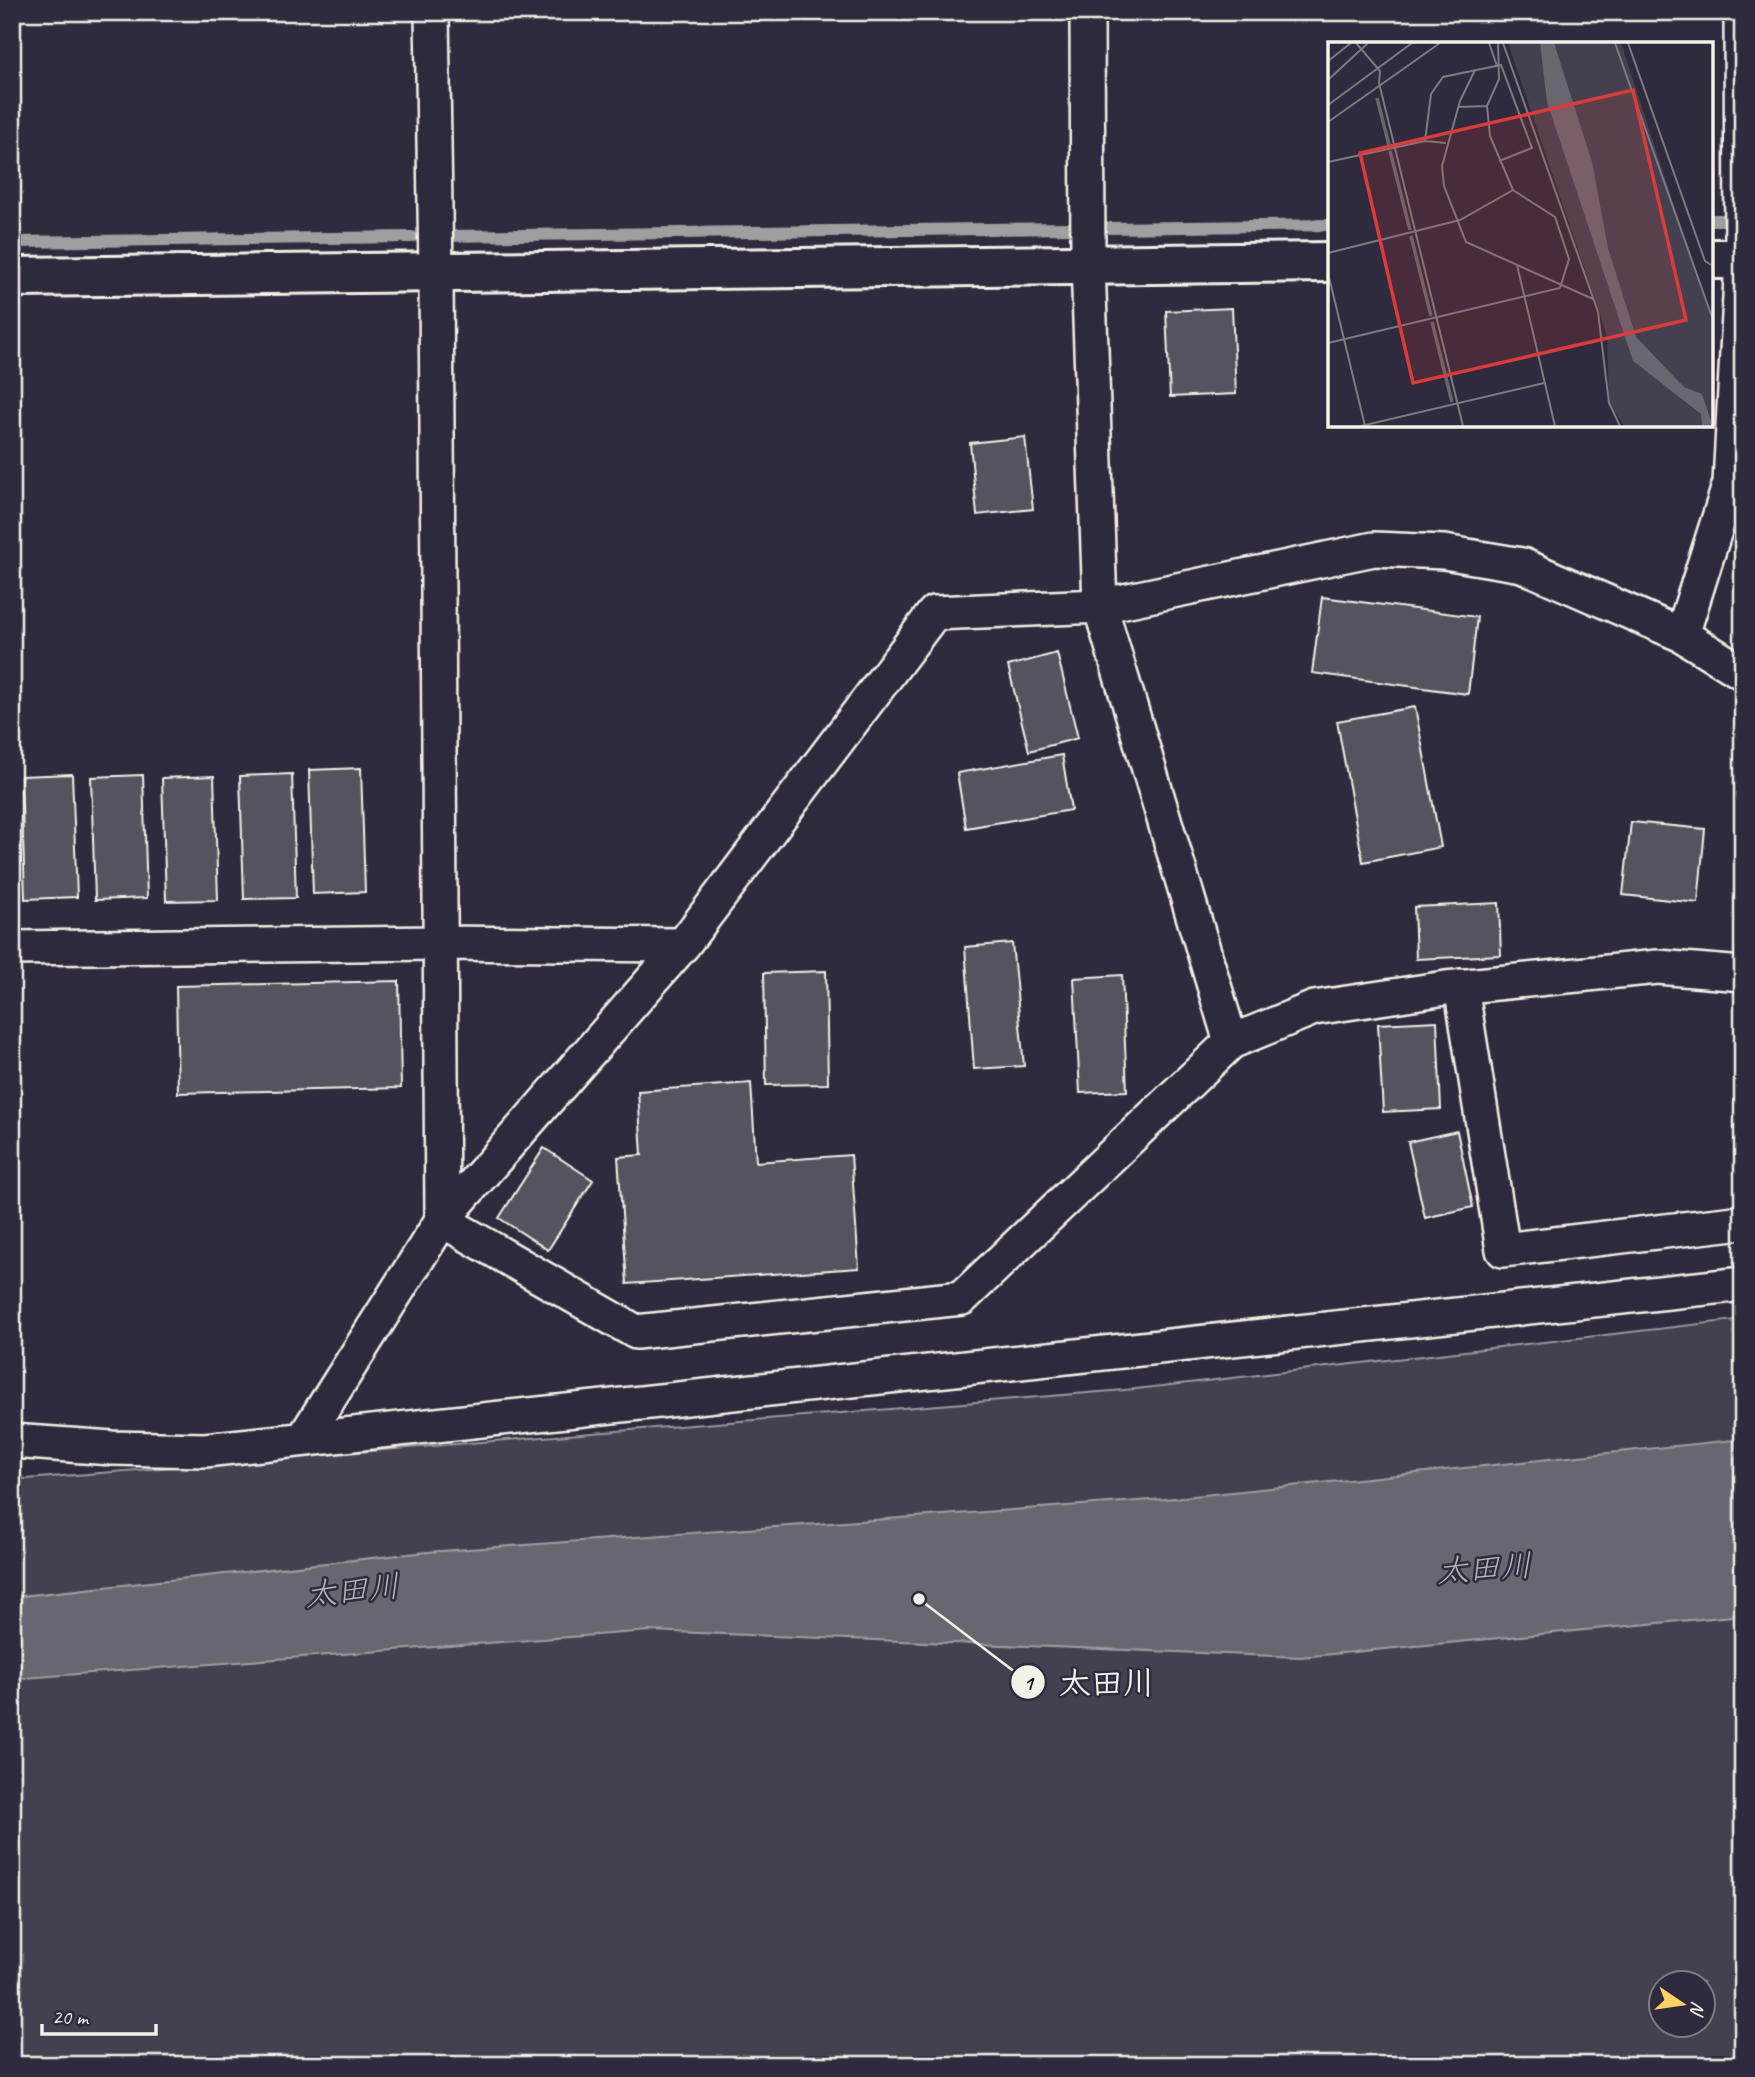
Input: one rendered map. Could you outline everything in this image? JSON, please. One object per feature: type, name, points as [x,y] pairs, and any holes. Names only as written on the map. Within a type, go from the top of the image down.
[{"type":"street","points":[[432,12],[442,1220]]},
{"type":"street","points":[[1087,12],[1088,263],[1100,606],[1231,1042]]},
{"type":"street","points":[[1682,635],[1736,486],[1732,259],[1741,12]]},
{"type":"street","points":[[12,277],[1328,262]]},
{"type":"street","points":[[304,1438],[442,1220],[683,945],[934,613],[1100,606],[1374,549],[1430,551],[1522,565],[1682,635],[1743,673]]},
{"type":"street","points":[[12,948],[439,943],[683,945]]},
{"type":"street","points":[[442,1220],[636,1332],[962,1298],[1231,1042],[1314,1008],[1461,986],[1658,967],[1743,974]]},
{"type":"street","points":[[1461,986],[1503,1250],[1743,1222]]},
{"type":"street","points":[[12,1441],[112,1448],[205,1450],[1743,1284]]},
{"type":"shaded area","points":[[1743,1319],[1743,2065],[12,2065],[12,1476],[26,1479],[1136,1389]]},
{"type":"water","points":[[1743,1439],[1743,1615],[1301,1657],[649,1631],[12,1679],[12,1597],[427,1552],[1165,1499]]},
{"type":"building","points":[[1232,308],[1236,394],[1170,397],[1166,311]]},
{"type":"building","points":[[1025,437],[1033,509],[977,515],[970,443]]},
{"type":"building","points":[[1322,597],[1477,617],[1468,694],[1312,673]]},
{"type":"building","points":[[1057,653],[1078,738],[1029,751],[1008,666]]},
{"type":"building","points":[[1415,707],[1441,847],[1363,862],[1337,721]]},
{"type":"building","points":[[1062,755],[1071,810],[966,828],[957,773]]},
{"type":"building","points":[[361,768],[365,892],[313,894],[309,770]]},
{"type":"building","points":[[72,774],[77,897],[25,899],[21,776]]},
{"type":"building","points":[[292,774],[296,898],[244,899],[240,776]]},
{"type":"building","points":[[143,775],[147,898],[95,900],[91,777]]},
{"type":"building","points":[[214,776],[218,900],[166,901],[162,778]]},
{"type":"building","points":[[1631,822],[1705,829],[1698,903],[1623,895]]},
{"type":"building","points":[[1499,903],[1501,955],[1416,959],[1414,907]]},
{"type":"building","points":[[1012,943],[1024,1066],[974,1069],[965,947]]},
{"type":"building","points":[[826,971],[828,1084],[766,1085],[764,973]]},
{"type":"building","points":[[1122,975],[1127,1091],[1080,1093],[1074,978]]},
{"type":"building","points":[[399,981],[401,1088],[178,1093],[176,986]]},
{"type":"building","points":[[1437,1021],[1441,1109],[1383,1112],[1378,1024]]},
{"type":"building","points":[[751,1083],[756,1162],[851,1155],[859,1268],[627,1284],[618,1157],[642,1155],[638,1091]]},
{"type":"building","points":[[1457,1131],[1473,1207],[1425,1218],[1408,1142]]},
{"type":"building","points":[[544,1148],[593,1180],[548,1250],[499,1218]]},
{"type":"waterway","points":[[1713,220],[1725,220]]},
{"type":"waterway","points":[[1109,228],[1328,225]]},
{"type":"waterway","points":[[446,236],[1070,228]]},
{"type":"waterway","points":[[12,242],[412,237]]},
{"type":"place","name":"太田川","points":[[919,1599]]}]
